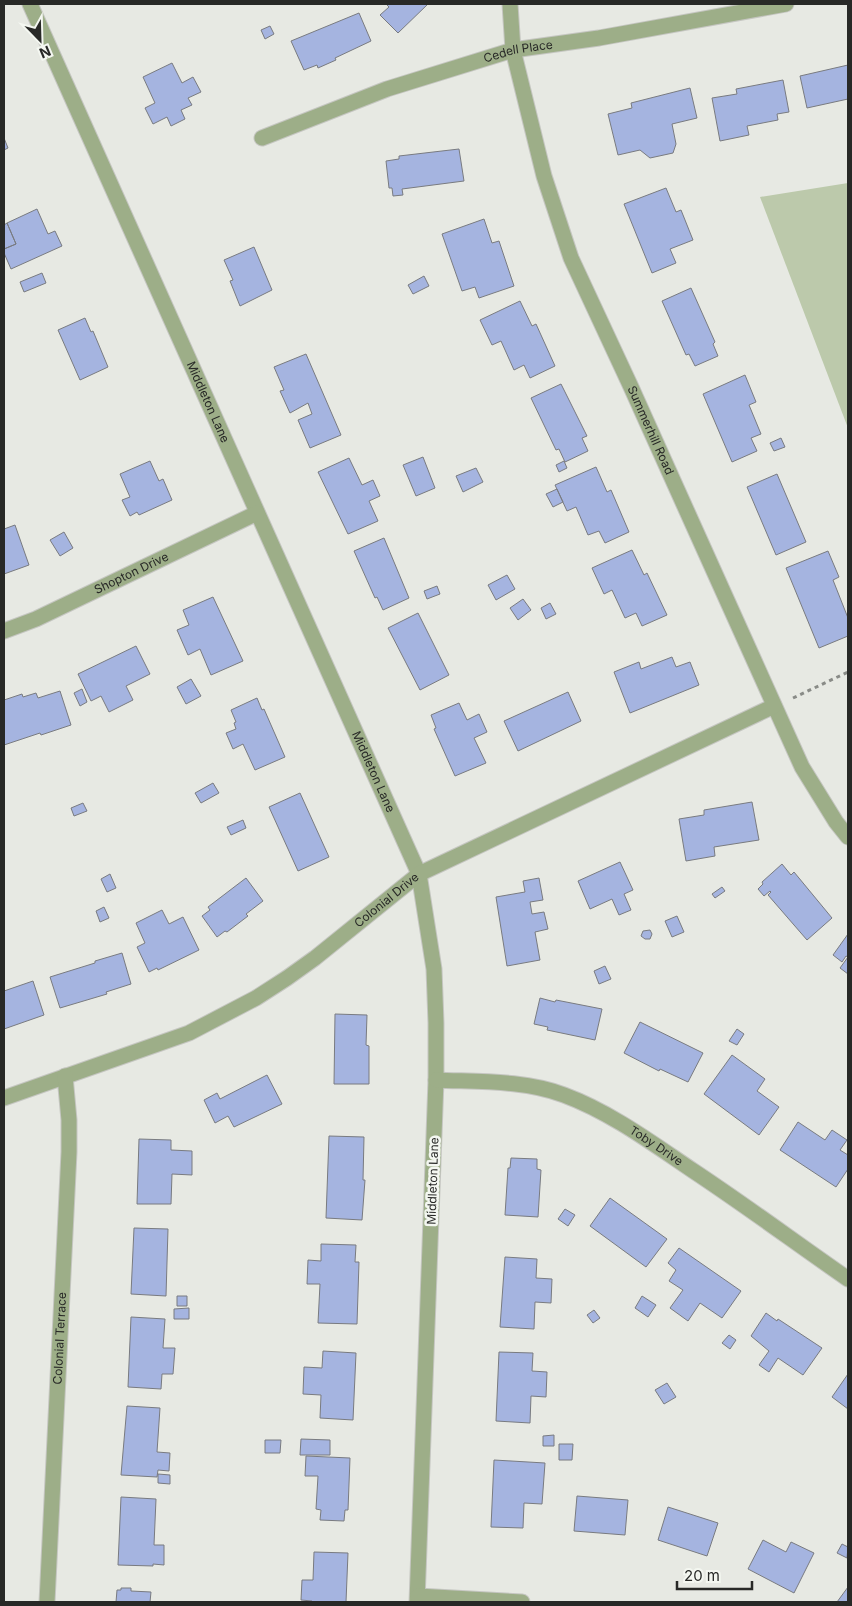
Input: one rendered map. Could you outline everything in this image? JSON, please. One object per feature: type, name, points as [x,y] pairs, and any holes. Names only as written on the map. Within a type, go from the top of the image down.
[{"type":"street","name":"Middleton Lane","points":[[30,4],[419,874],[434,969],[436,1080],[418,1599]]},
{"type":"street","name":"Summerhill Road","points":[[510,4],[513,50],[544,176],[571,258],[802,767],[836,822],[848,837]]},
{"type":"street","name":"Cedell Place","points":[[262,138],[387,89],[513,50],[599,38],[786,4]]},
{"type":"street","name":"Shopton Drive","points":[[4,631],[36,618],[257,512]]},
{"type":"street","name":"Colonial Drive","points":[[4,1098],[190,1033],[256,998],[315,958],[419,874],[774,706]]},
{"type":"street","name":"Colonial Terrace","points":[[47,1602],[69,1152],[69,1120],[65,1076]]},
{"type":"street","name":"Toby Drive","points":[[436,1080],[494,1082],[536,1087],[564,1095],[657,1145],[848,1279]]},
{"type":"street","points":[[418,1599],[522,1602]]},
{"type":"path","points":[[774,706],[848,672]]},
{"type":"green space","points":[[848,183],[848,428],[760,197]]},
{"type":"building","points":[[386,4],[428,4],[398,33],[380,15],[389,7]]},
{"type":"building","points":[[359,13],[371,41],[318,68],[317,65],[304,70],[291,41]]},
{"type":"building","points":[[270,26],[274,34],[265,39],[261,30]]},
{"type":"building","points":[[172,63],[182,83],[193,77],[201,92],[188,98],[192,105],[181,110],[185,119],[171,126],[167,117],[153,124],[145,108],[155,103],[143,77]]},
{"type":"building","points":[[848,65],[848,99],[807,108],[800,76]]},
{"type":"building","points":[[783,80],[789,112],[777,114],[778,120],[747,126],[749,135],[720,141],[712,98],[737,94],[736,89]]},
{"type":"building","points":[[690,88],[697,118],[672,124],[676,144],[673,153],[650,158],[640,150],[618,155],[608,114],[632,108],[631,103]]},
{"type":"building","points":[[4,138],[8,148],[4,150]]},
{"type":"building","points":[[459,149],[464,181],[402,189],[403,195],[393,196],[392,188],[389,188],[386,161],[399,159],[399,156]]},
{"type":"building","points":[[666,188],[676,212],[681,210],[693,240],[670,249],[676,263],[652,273],[624,204]]},
{"type":"building","points":[[37,209],[48,234],[55,231],[62,246],[11,269],[4,249],[16,244],[7,223]]},
{"type":"building","points":[[484,219],[492,243],[499,241],[514,286],[479,298],[475,287],[462,291],[442,234]]},
{"type":"building","points":[[7,223],[16,244],[4,249],[4,225]]},
{"type":"building","points":[[254,247],[272,290],[240,306],[230,281],[233,280],[224,260]]},
{"type":"building","points":[[42,273],[46,283],[24,292],[20,282]]},
{"type":"building","points":[[424,276],[429,286],[413,294],[408,285]]},
{"type":"building","points":[[691,288],[715,342],[713,344],[718,356],[695,366],[689,354],[686,355],[662,301]]},
{"type":"building","points":[[520,301],[532,326],[536,324],[555,366],[530,378],[524,365],[514,370],[501,341],[492,345],[480,320]]},
{"type":"building","points":[[85,318],[91,332],[93,331],[108,367],[80,380],[58,330]]},
{"type":"building","points":[[306,354],[341,435],[310,448],[298,420],[312,414],[308,403],[290,413],[280,391],[284,390],[274,367]]},
{"type":"building","points":[[745,375],[756,402],[749,405],[761,434],[751,438],[757,451],[732,462],[703,394]]},
{"type":"building","points":[[561,384],[587,436],[582,438],[588,451],[565,462],[559,449],[556,450],[531,398]]},
{"type":"building","points":[[781,438],[785,447],[774,451],[770,443]]},
{"type":"building","points":[[423,457],[435,488],[416,496],[403,465]]},
{"type":"building","points":[[349,458],[362,485],[373,480],[380,496],[369,501],[378,521],[348,534],[318,472]]},
{"type":"building","points":[[150,461],[159,481],[163,479],[172,500],[139,515],[137,512],[130,516],[122,500],[130,497],[120,474]]},
{"type":"building","points":[[564,461],[567,468],[559,472],[556,465]]},
{"type":"building","points":[[596,467],[607,492],[611,490],[629,532],[605,543],[599,531],[588,535],[576,507],[567,511],[555,485]]},
{"type":"building","points":[[476,468],[483,482],[463,492],[456,476]]},
{"type":"building","points":[[777,474],[806,542],[776,555],[747,487]]},
{"type":"building","points":[[557,489],[563,502],[553,507],[546,494]]},
{"type":"building","points":[[15,525],[29,565],[4,574],[4,529]]},
{"type":"building","points":[[64,532],[73,548],[60,556],[50,540]]},
{"type":"building","points":[[384,538],[409,598],[383,610],[377,597],[375,598],[354,551]]},
{"type":"building","points":[[632,550],[644,575],[647,573],[667,615],[642,626],[636,613],[625,618],[612,590],[604,594],[592,568]]},
{"type":"building","points":[[828,551],[839,577],[833,580],[848,618],[848,636],[819,648],[786,568]]},
{"type":"building","points":[[507,575],[515,589],[496,600],[488,585]]},
{"type":"building","points":[[437,586],[440,594],[427,599],[424,591]]},
{"type":"building","points":[[213,597],[243,661],[211,675],[200,649],[188,655],[177,630],[189,625],[183,610]]},
{"type":"building","points":[[523,599],[531,610],[518,620],[510,608]]},
{"type":"building","points":[[550,603],[556,614],[546,619],[541,608]]},
{"type":"building","points":[[418,613],[449,675],[420,690],[388,628]]},
{"type":"building","points":[[136,646],[150,674],[126,686],[133,700],[109,712],[101,696],[91,701],[78,674]]},
{"type":"building","points":[[672,657],[676,667],[690,662],[699,685],[630,713],[614,672],[639,662],[641,669]]},
{"type":"building","points":[[191,679],[201,696],[186,704],[177,687]]},
{"type":"building","points":[[82,689],[87,702],[80,706],[74,693]]},
{"type":"building","points":[[60,691],[71,725],[4,745],[4,700],[22,694],[23,697],[36,693],[38,698]]},
{"type":"building","points":[[568,692],[581,721],[518,751],[504,721]]},
{"type":"building","points":[[257,698],[262,710],[264,709],[285,757],[255,770],[243,744],[233,749],[226,733],[236,729],[234,723],[236,722],[231,710]]},
{"type":"building","points":[[459,703],[467,720],[479,714],[487,732],[474,738],[486,763],[455,776],[434,729],[436,728],[431,715]]},
{"type":"building","points":[[213,783],[219,793],[201,803],[195,793]]},
{"type":"building","points":[[300,793],[329,857],[298,871],[269,807]]},
{"type":"building","points":[[752,802],[759,840],[714,847],[715,856],[686,861],[679,819],[704,815],[704,810]]},
{"type":"building","points":[[83,803],[87,811],[74,816],[71,808]]},
{"type":"building","points":[[243,820],[246,828],[231,835],[227,827]]},
{"type":"building","points":[[620,862],[633,890],[624,894],[631,910],[619,915],[612,899],[590,909],[578,881]]},
{"type":"building","points":[[782,864],[791,875],[794,872],[832,918],[807,940],[768,895],[771,892],[764,896],[758,889],[763,884],[762,882]]},
{"type":"building","points":[[110,874],[116,888],[107,892],[101,879]]},
{"type":"building","points":[[246,878],[263,901],[246,914],[248,916],[217,937],[202,916],[210,910],[208,907]]},
{"type":"building","points":[[539,878],[543,900],[530,902],[532,914],[544,912],[548,929],[535,932],[540,960],[507,966],[496,897],[525,892],[523,881]]},
{"type":"building","points":[[722,887],[725,891],[715,898],[712,894]]},
{"type":"building","points":[[104,907],[109,918],[100,922],[96,911]]},
{"type":"building","points":[[162,910],[169,924],[183,917],[199,950],[158,970],[157,968],[149,972],[137,947],[145,943],[136,923]]},
{"type":"building","points":[[677,916],[684,932],[672,937],[665,921]]},
{"type":"building","points":[[650,930],[652,934],[650,939],[645,939],[641,936],[643,931]]},
{"type":"building","points":[[848,934],[848,957],[846,956],[842,962],[833,955]]},
{"type":"building","points":[[122,953],[131,984],[106,992],[107,994],[60,1008],[50,977]]},
{"type":"building","points":[[848,957],[848,974],[840,968]]},
{"type":"building","points":[[605,966],[611,979],[599,984],[594,971]]},
{"type":"building","points":[[33,981],[44,1015],[4,1029],[4,991]]},
{"type":"building","points":[[540,998],[602,1009],[595,1040],[547,1030],[548,1027],[534,1024]]},
{"type":"building","points":[[335,1014],[367,1015],[366,1045],[369,1046],[369,1084],[334,1084]]},
{"type":"building","points":[[640,1022],[703,1053],[688,1082],[660,1069],[659,1071],[624,1053]]},
{"type":"building","points":[[737,1029],[744,1034],[737,1045],[729,1041]]},
{"type":"building","points":[[732,1055],[765,1079],[757,1091],[779,1107],[759,1135],[704,1094]]},
{"type":"building","points":[[267,1075],[282,1104],[234,1127],[228,1116],[215,1123],[204,1100],[217,1093],[220,1099]]},
{"type":"building","points":[[798,1122],[825,1140],[832,1130],[847,1140],[840,1150],[848,1155],[848,1169],[836,1187],[780,1150]]},
{"type":"building","points":[[329,1136],[364,1137],[363,1180],[365,1180],[362,1220],[326,1218]]},
{"type":"building","points":[[139,1139],[171,1140],[171,1150],[192,1151],[192,1175],[172,1174],[171,1204],[137,1204]]},
{"type":"building","points":[[511,1158],[537,1159],[537,1169],[541,1170],[538,1217],[505,1215],[508,1168],[510,1168]]},
{"type":"building","points":[[610,1198],[667,1239],[646,1267],[590,1226]]},
{"type":"building","points":[[565,1209],[575,1215],[568,1226],[558,1219]]},
{"type":"building","points":[[134,1228],[168,1229],[166,1296],[131,1294]]},
{"type":"building","points":[[321,1244],[356,1245],[355,1262],[359,1262],[357,1324],[318,1323],[320,1284],[307,1284],[308,1260],[321,1261]]},
{"type":"building","points":[[679,1248],[741,1291],[722,1318],[700,1303],[688,1321],[670,1308],[683,1290],[669,1281],[676,1270],[668,1263]]},
{"type":"building","points":[[505,1257],[537,1259],[536,1278],[552,1279],[551,1303],[535,1302],[534,1329],[500,1327]]},
{"type":"building","points":[[177,1296],[187,1296],[187,1306],[177,1306]]},
{"type":"building","points":[[642,1296],[656,1305],[648,1317],[635,1308]]},
{"type":"building","points":[[189,1308],[189,1319],[174,1319],[174,1309]]},
{"type":"building","points":[[594,1310],[600,1318],[593,1323],[587,1315]]},
{"type":"building","points":[[766,1313],[822,1348],[803,1375],[778,1358],[769,1372],[759,1365],[769,1351],[751,1336]]},
{"type":"building","points":[[131,1317],[165,1319],[163,1348],[175,1348],[173,1374],[162,1374],[161,1389],[128,1387]]},
{"type":"building","points":[[729,1335],[736,1340],[730,1349],[722,1343]]},
{"type":"building","points":[[323,1351],[356,1353],[353,1420],[320,1418],[321,1395],[303,1394],[304,1367],[322,1368]]},
{"type":"building","points":[[499,1352],[533,1353],[532,1371],[547,1372],[546,1397],[531,1396],[530,1423],[496,1421]]},
{"type":"building","points":[[848,1374],[848,1409],[832,1397]]},
{"type":"building","points":[[667,1383],[676,1397],[664,1404],[655,1390]]},
{"type":"building","points":[[127,1406],[160,1408],[157,1452],[170,1453],[169,1471],[158,1470],[157,1477],[121,1475]]},
{"type":"building","points":[[554,1435],[554,1446],[543,1446],[543,1436]]},
{"type":"building","points":[[301,1439],[330,1440],[330,1455],[300,1455]]},
{"type":"building","points":[[265,1440],[281,1440],[280,1453],[265,1453]]},
{"type":"building","points":[[559,1444],[573,1444],[572,1460],[559,1460]]},
{"type":"building","points":[[306,1456],[350,1458],[348,1510],[345,1510],[344,1521],[320,1520],[321,1510],[316,1509],[318,1476],[305,1476]]},
{"type":"building","points":[[494,1460],[545,1463],[542,1504],[524,1503],[523,1528],[491,1527]]},
{"type":"building","points":[[158,1474],[170,1475],[170,1484],[158,1483]]},
{"type":"building","points":[[577,1496],[628,1500],[625,1535],[574,1531]]},
{"type":"building","points":[[121,1497],[156,1499],[154,1545],[164,1545],[164,1565],[118,1565]]},
{"type":"building","points":[[668,1507],[718,1523],[707,1556],[658,1540]]},
{"type":"building","points":[[763,1540],[786,1552],[791,1542],[814,1553],[794,1593],[748,1569]]},
{"type":"building","points":[[842,1544],[848,1547],[847,1558],[837,1553]]},
{"type":"building","points":[[314,1552],[348,1553],[346,1602],[312,1602],[301,1600],[302,1580],[313,1580]]},
{"type":"building","points":[[848,1587],[848,1602],[837,1602]]},
{"type":"building","points":[[121,1588],[131,1588],[131,1591],[151,1592],[150,1602],[116,1602],[117,1590],[121,1590]]}]
